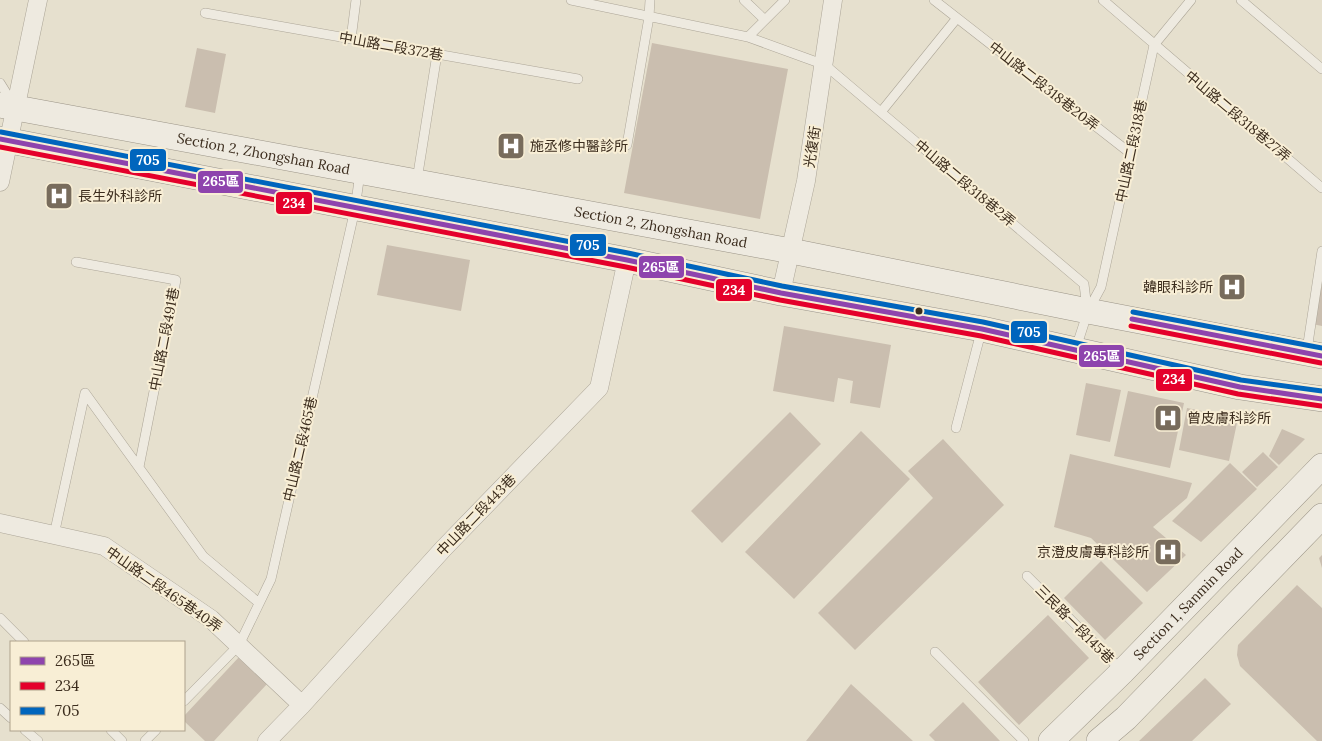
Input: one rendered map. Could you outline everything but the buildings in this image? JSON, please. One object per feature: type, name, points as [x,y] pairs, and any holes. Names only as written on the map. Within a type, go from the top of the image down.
[{"type":"main road","name":"Section 2, Zhongshan Road","points":[[8,106],[791,251],[1314,355]]},
{"type":"main road","points":[[4,139],[355,209],[627,260],[781,293],[982,328],[1240,387],[1322,399]]},
{"type":"main road","name":"Section 1, Sanmin Road","points":[[1052,741],[1122,672],[1322,466]]},
{"type":"main road","points":[[1099,741],[1126,718],[1322,516]]},
{"type":"street","points":[[0,182],[8,106],[38,0]]},
{"type":"street","name":"光復街","points":[[781,293],[806,181],[825,65],[833,0]]},
{"type":"street","name":"中山路二段443巷","points":[[267,741],[302,705],[443,548],[600,388],[627,260]]},
{"type":"street","name":"中山路二段465巷40弄","points":[[0,523],[104,546],[211,619],[302,705]]},
{"type":"lane","points":[[350,39],[356,0]]},
{"type":"lane","points":[[570,0],[748,37],[825,65]]},
{"type":"lane","points":[[628,145],[649,17],[650,0]]},
{"type":"lane","points":[[744,0],[765,20]]},
{"type":"lane","points":[[748,37],[785,0]]},
{"type":"lane","name":"中山路二段318巷20弄","points":[[934,0],[1130,153]]},
{"type":"lane","name":"中山路二段318巷27弄","points":[[1103,0],[1322,188]]},
{"type":"lane","name":"中山路二段318巷","points":[[1088,311],[1101,287],[1154,45],[1191,0]]},
{"type":"lane","points":[[1241,0],[1322,70]]},
{"type":"lane","name":"中山路二段372巷","points":[[204,14],[578,79]]},
{"type":"lane","points":[[880,112],[957,18]]},
{"type":"lane","points":[[417,182],[438,54]]},
{"type":"lane","name":"中山路二段318巷2弄","points":[[825,65],[1084,284],[1088,311]]},
{"type":"lane","points":[[0,83],[8,106]]},
{"type":"lane","name":"中山路二段465巷","points":[[185,700],[239,645],[271,579],[355,209],[361,170]]},
{"type":"lane","points":[[1314,355],[1322,251]]},
{"type":"lane","name":"中山路二段491巷","points":[[76,262],[176,280],[139,467]]},
{"type":"lane","points":[[1076,350],[1088,311]]},
{"type":"lane","points":[[956,428],[982,328]]},
{"type":"lane","points":[[54,535],[85,393],[203,556],[259,603]]},
{"type":"lane","name":"三民路一段145巷","points":[[1027,576],[1122,672]]},
{"type":"lane","points":[[0,618],[23,641]]},
{"type":"lane","points":[[935,652],[1024,741]]},
{"type":"lane","points":[[0,708],[10,717]]},
{"type":"lane","points":[[26,731],[38,741]]},
{"type":"lane","points":[[112,731],[122,741]]},
{"type":"lane","points":[[145,741],[155,731]]},
{"type":"transit line","name":"705","points":[[1,132],[628,253],[782,286],[983,322],[1241,380],[1322,391]]},
{"type":"transit line","name":"265區","points":[[0,139],[627,260],[781,293],[982,329],[1240,387],[1322,399]]},
{"type":"transit line","name":"234","points":[[0,147],[626,267],[780,300],[981,336],[1238,394],[1321,406]]},
{"type":"transit line","name":"705","points":[[1133,312],[1322,348]]},
{"type":"transit line","name":"265區","points":[[1132,319],[1322,356]]},
{"type":"transit line","name":"234","points":[[1131,326],[1321,363]]},
{"type":"place","name":"施丞修中醫診所","points":[[511,146]]},
{"type":"place","name":"長生外科診所","points":[[59,196]]},
{"type":"place","name":"韓眼科診所","points":[[1232,287]]},
{"type":"place","name":"曾皮膚科診所","points":[[1168,418]]},
{"type":"place","name":"京澄皮膚專科診所","points":[[1168,552]]}]
